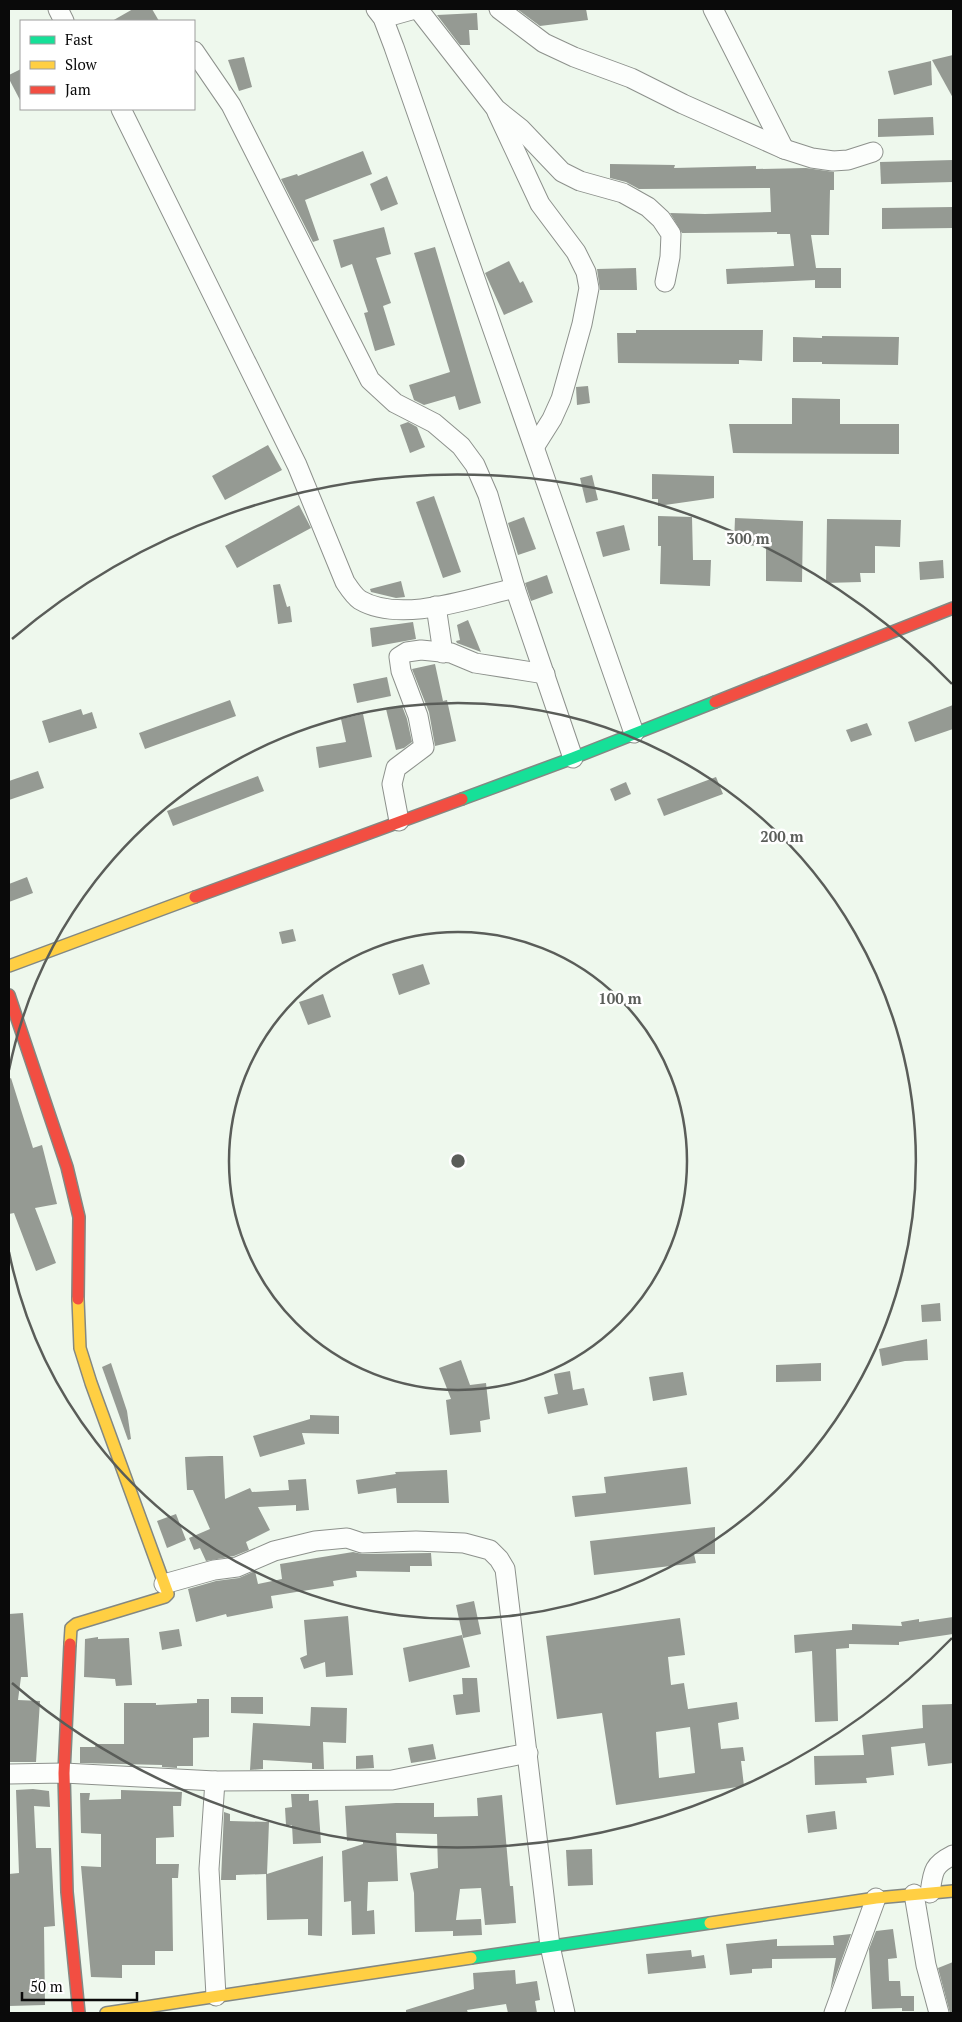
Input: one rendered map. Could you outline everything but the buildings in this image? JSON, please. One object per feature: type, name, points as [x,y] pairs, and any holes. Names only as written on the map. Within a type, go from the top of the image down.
[{"type":"street","points":[[499,9],[544,43],[631,78],[784,150],[812,158],[833,161],[848,160],[872,152]]},
{"type":"street","points":[[713,9],[784,150]]},
{"type":"street","points":[[535,446],[552,419],[561,399],[582,324],[589,288],[586,272],[580,258],[540,204],[496,109],[424,10],[380,14],[535,446],[634,733]]},
{"type":"street","points":[[195,52],[231,105],[370,380],[395,403],[434,423],[461,446],[475,465],[488,495],[515,588],[573,758]]},
{"type":"street","points":[[496,109],[521,129],[562,172],[580,181],[623,193],[648,207],[662,219],[671,234],[670,257],[665,282]]},
{"type":"street","points":[[121,110],[297,465],[345,582],[358,599],[372,605],[400,610],[436,606],[515,588]]},
{"type":"street","points":[[436,606],[443,653]]},
{"type":"street","points":[[9,966],[573,758],[953,608]]},
{"type":"street","points":[[399,822],[392,784],[396,768],[424,747],[418,716],[400,671],[399,657],[407,652],[421,650],[451,654],[474,663],[544,674]]},
{"type":"street","points":[[9,995],[67,1167],[79,1217],[77,1272],[80,1348],[168,1594],[165,1597],[76,1624],[71,1628],[64,1773],[67,1892],[79,2013]]},
{"type":"street","points":[[164,1584],[214,1570],[237,1567],[274,1551],[315,1541],[347,1538],[362,1543],[416,1541],[464,1543],[490,1550],[499,1559],[505,1570],[550,1946],[565,2013]]},
{"type":"street","points":[[9,1774],[64,1773],[215,1781],[392,1780],[528,1753]]},
{"type":"street","points":[[215,1781],[208,1870],[216,1996]]},
{"type":"street","points":[[939,2013],[926,1965],[922,1894],[932,1872],[941,1861],[953,1855]]},
{"type":"street","points":[[106,2013],[876,1898],[953,1890]]},
{"type":"street","points":[[834,2013],[876,1898]]},
{"type":"traffic: fast","points":[[462,799],[715,702]]},
{"type":"traffic: fast","points":[[471,1958],[710,1923]]},
{"type":"traffic: slow","points":[[9,966],[195,897]]},
{"type":"traffic: slow","points":[[70,1644],[71,1628],[76,1624],[165,1597],[168,1594],[80,1348],[78,1299]]},
{"type":"traffic: slow","points":[[710,1923],[876,1898],[953,1891]]},
{"type":"traffic: slow","points":[[106,2013],[471,1958]]},
{"type":"traffic: jam","points":[[715,702],[953,608]]},
{"type":"traffic: jam","points":[[195,897],[462,799]]},
{"type":"traffic: jam","points":[[9,995],[67,1167],[79,1217],[78,1299]]},
{"type":"traffic: jam","points":[[70,1644],[64,1773],[67,1892],[79,2013]]}]
